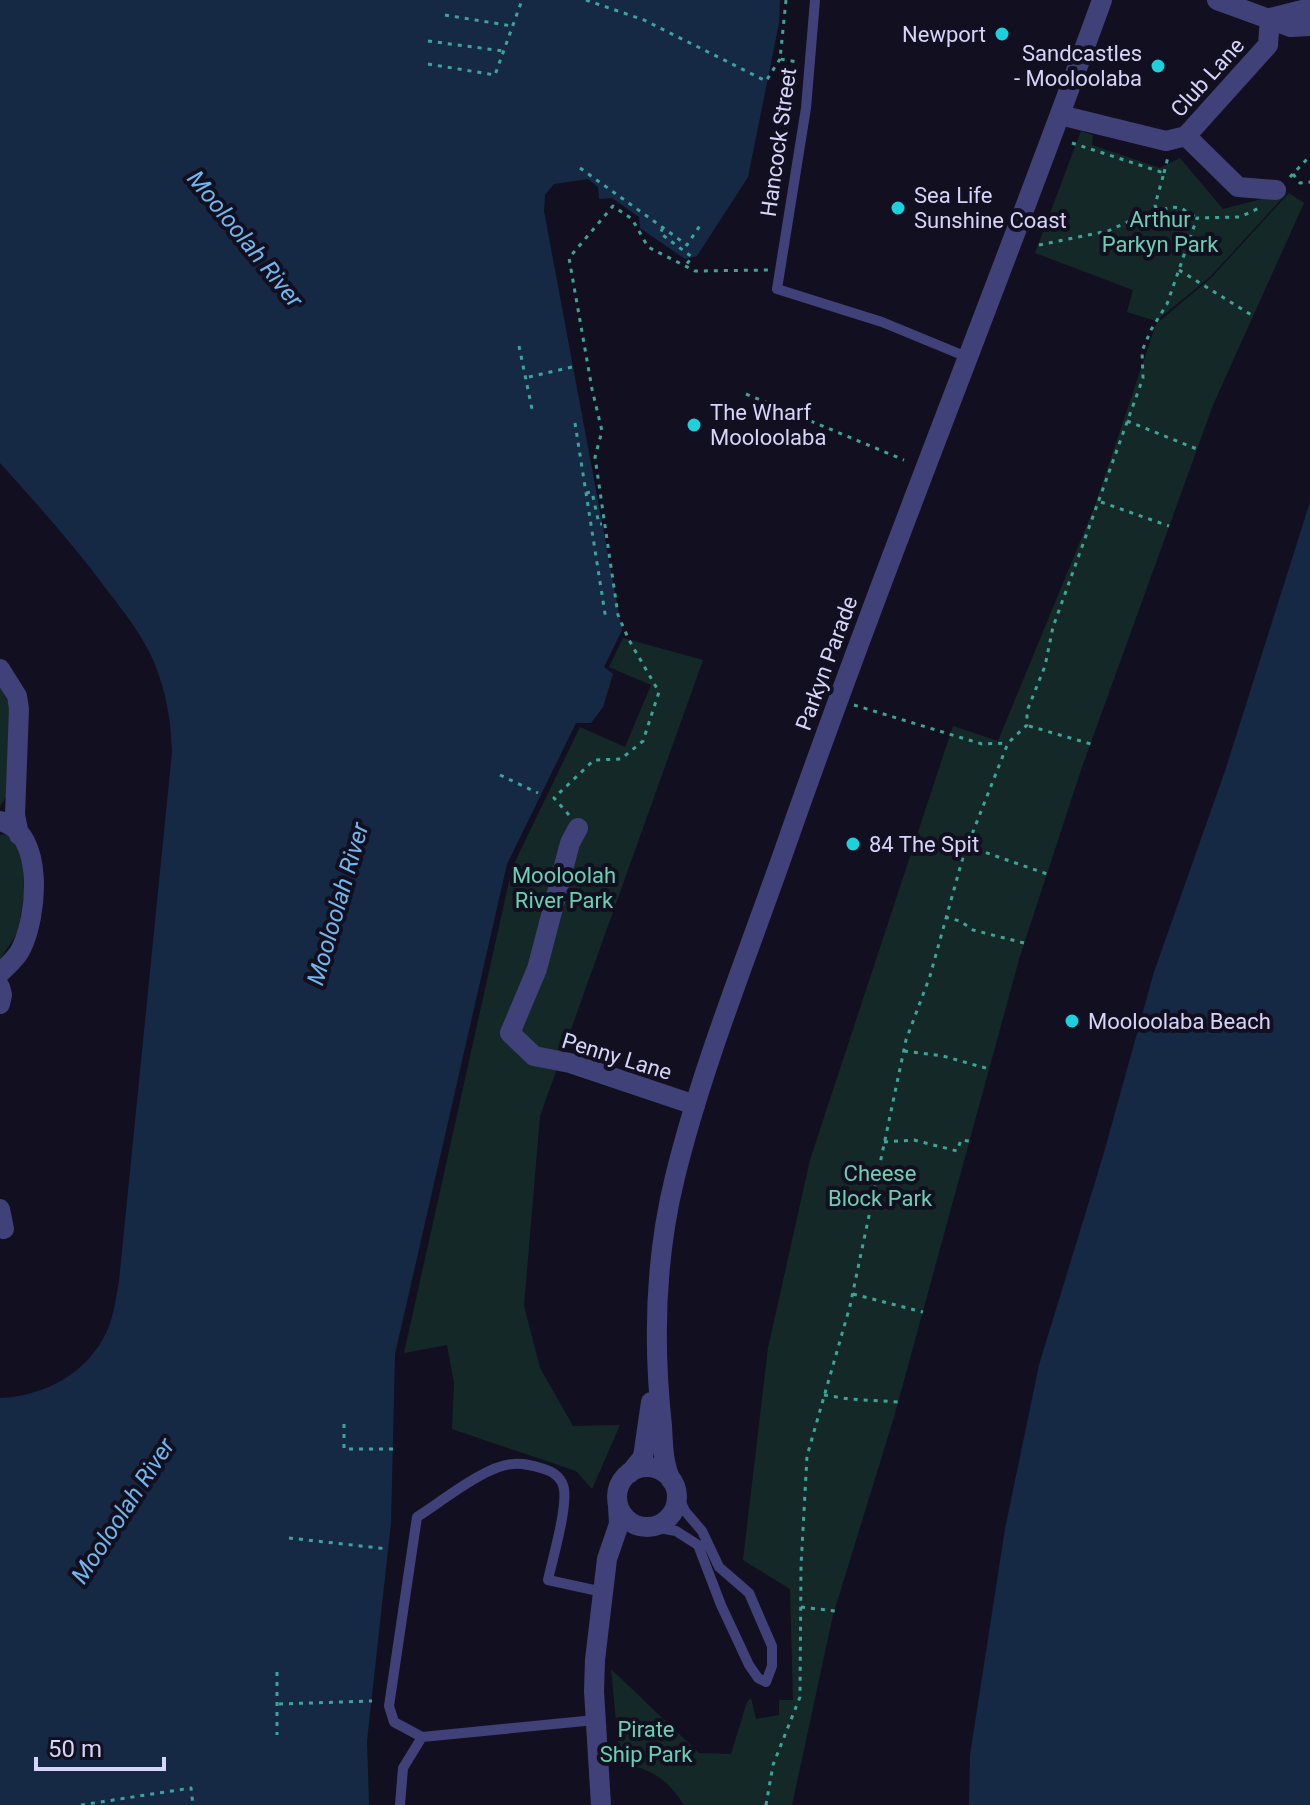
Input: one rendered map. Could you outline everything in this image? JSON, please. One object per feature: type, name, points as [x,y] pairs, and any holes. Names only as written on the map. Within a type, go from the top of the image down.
[{"type":"street","name":"Parkyn Parade","points":[[630,1473],[641,1460],[645,1448],[656,1358],[662,1255],[674,1181],[695,1105],[836,703],[1102,0]]},
{"type":"street","points":[[1217,0],[1291,27],[1310,26]]},
{"type":"street","points":[[1270,18],[1310,8]]},
{"type":"street","name":"Club Lane","points":[[1060,115],[1166,141],[1186,136],[1268,45],[1270,18]]},
{"type":"street","points":[[1186,136],[1238,187],[1276,190]]},
{"type":"street","points":[[0,669],[17,696],[19,709],[15,815],[19,835]]},
{"type":"street","points":[[0,821],[6,822],[32,853],[34,887],[30,926],[20,952],[0,973]]},
{"type":"street","name":"Penny Lane","points":[[578,828],[570,843],[537,969],[510,1033],[534,1056],[570,1063],[695,1105]]},
{"type":"street","points":[[0,987],[0,1004]]},
{"type":"street","name":"Parkyn Parade","points":[[656,1358],[666,1465],[674,1486]]},
{"type":"street","points":[[601,1805],[595,1720],[595,1660],[608,1553],[619,1524],[619,1487],[630,1473],[643,1468],[660,1471],[674,1486],[676,1506],[664,1522],[634,1534],[622,1547],[604,1590]]},
{"type":"street","points":[[618,1506],[630,1522],[650,1527]]},
{"type":"lane","name":"Hancock Street","points":[[815,0],[806,108],[777,289],[882,322],[967,357]]},
{"type":"lane","points":[[595,1720],[422,1737],[394,1722],[389,1706],[417,1517],[486,1473],[511,1463],[553,1472],[564,1486],[565,1500],[548,1580],[604,1590]]},
{"type":"lane","points":[[650,1527],[672,1529],[697,1543],[749,1665],[758,1678],[766,1682],[772,1666],[772,1646],[749,1593],[719,1567],[702,1531],[685,1511],[674,1486]]},
{"type":"lane","points":[[400,1805],[403,1768],[422,1737]]},
{"type":"path","points":[[428,64],[495,75],[522,0]]},
{"type":"path","points":[[586,0],[644,20],[766,81],[780,59],[786,0]]},
{"type":"path","points":[[445,15],[512,26]]},
{"type":"path","points":[[428,41],[503,51]]},
{"type":"path","points":[[780,59],[810,63]]},
{"type":"path","points":[[1072,143],[1164,173]]},
{"type":"path","points":[[1157,211],[1155,205],[1168,156]]},
{"type":"path","points":[[1039,245],[1108,231],[1157,211],[1176,207],[1197,218],[1240,217],[1258,209],[1310,156]]},
{"type":"path","points":[[580,168],[687,245],[701,224]]},
{"type":"path","points":[[1293,174],[1300,183],[1310,182]]},
{"type":"path","points":[[578,828],[554,798],[594,760],[621,759],[643,741],[659,692],[618,615],[595,457],[602,431],[569,258],[613,206],[632,219],[648,247],[695,271],[768,270]]},
{"type":"path","points":[[766,1805],[773,1765],[800,1697],[807,1456],[853,1294],[904,1051],[930,976],[944,917],[967,846],[1008,743],[1027,725],[1027,711],[1045,666],[1053,627],[1143,378],[1142,351],[1167,304],[1197,218]]},
{"type":"path","points":[[663,228],[660,233],[692,257],[685,266]]},
{"type":"path","points":[[1179,270],[1253,316]]},
{"type":"path","points":[[519,346],[532,409]]},
{"type":"path","points":[[527,377],[572,367]]},
{"type":"path","points":[[746,394],[904,460]]},
{"type":"path","points":[[1127,421],[1197,449]]},
{"type":"path","points":[[575,423],[606,620]]},
{"type":"path","points":[[586,493],[592,492],[599,524],[602,524]]},
{"type":"path","points":[[1100,502],[1169,526]]},
{"type":"path","points":[[836,703],[857,706],[982,744],[1008,743]]},
{"type":"path","points":[[1027,725],[1091,744]]},
{"type":"path","points":[[500,775],[538,793]]},
{"type":"path","points":[[967,846],[1047,874]]},
{"type":"path","points":[[944,917],[960,921],[973,930],[1024,943]]},
{"type":"path","points":[[904,1051],[943,1056],[989,1069]]},
{"type":"path","points":[[884,1142],[914,1140],[957,1151],[961,1140],[969,1141]]},
{"type":"path","points":[[853,1294],[923,1312]]},
{"type":"path","points":[[824,1395],[898,1402]]},
{"type":"path","points":[[344,1424],[344,1449],[398,1449]]},
{"type":"path","points":[[289,1538],[388,1549]]},
{"type":"path","points":[[801,1607],[835,1611]]},
{"type":"path","points":[[277,1672],[277,1735]]},
{"type":"path","points":[[279,1704],[372,1701]]},
{"type":"path","points":[[81,1805],[191,1788],[193,1805]]},
{"type":"green space","name":"Arthur Parkyn Park","points":[[1081,131],[1093,135],[1092,145],[1160,168],[1180,158],[1223,209],[1288,192],[1210,277],[1156,321],[1127,312],[1133,290],[1035,253]]},
{"type":"green space","name":"Cheese Block Park","points":[[1289,193],[1304,203],[1213,405],[1081,770],[1020,956],[894,1417],[833,1615],[792,1805],[684,1805],[657,1776],[620,1763],[611,1669],[699,1753],[731,1754],[747,1702],[751,1698],[756,1719],[779,1715],[779,1700],[793,1700],[790,1589],[743,1560],[768,1348],[810,1160],[953,726],[998,741],[1094,508],[1156,324],[1211,278]]},
{"type":"green space","name":"Mooloolah River Park","points":[[623,638],[703,660],[540,1116],[524,1306],[540,1368],[573,1426],[620,1425],[592,1489],[576,1471],[452,1429],[454,1383],[447,1345],[404,1353],[512,868],[580,727],[625,747],[651,685],[609,667]]},
{"type":"green space","points":[[0,687],[10,706],[6,797],[0,806]]},
{"type":"green space","points":[[6,834],[19,845],[24,893],[18,932],[0,959],[0,835]]},
{"type":"water","name":"Mooloolah River","points":[[0,0],[780,0],[779,23],[748,177],[697,256],[685,259],[640,228],[639,217],[612,198],[599,199],[598,187],[588,179],[554,184],[545,195],[544,211],[622,630],[604,667],[613,674],[603,707],[591,723],[576,723],[507,864],[395,1354],[391,1523],[367,1741],[369,1805],[0,1805],[0,1398],[33,1393],[63,1380],[89,1359],[99,1346],[111,1319],[119,1281],[172,752],[165,695],[144,643],[82,557],[0,463]]},
{"type":"water","points":[[1310,502],[1310,1805],[969,1805],[970,1755],[1005,1529],[1039,1365],[1103,1156],[1154,972],[1225,771]]},
{"type":"place","name":"Newport","points":[[1002,34]]},
{"type":"place","name":"Sandcastles - Mooloolaba","points":[[1158,66]]},
{"type":"place","name":"Sea Life Sunshine Coast","points":[[898,208]]},
{"type":"place","name":"The Wharf Mooloolaba","points":[[694,425]]},
{"type":"place","name":"84 The Spit","points":[[853,844]]},
{"type":"place","name":"Mooloolaba Beach","points":[[1072,1021]]},
{"type":"park label","name":"Pirate Ship Park","points":[[646,1742]]}]
